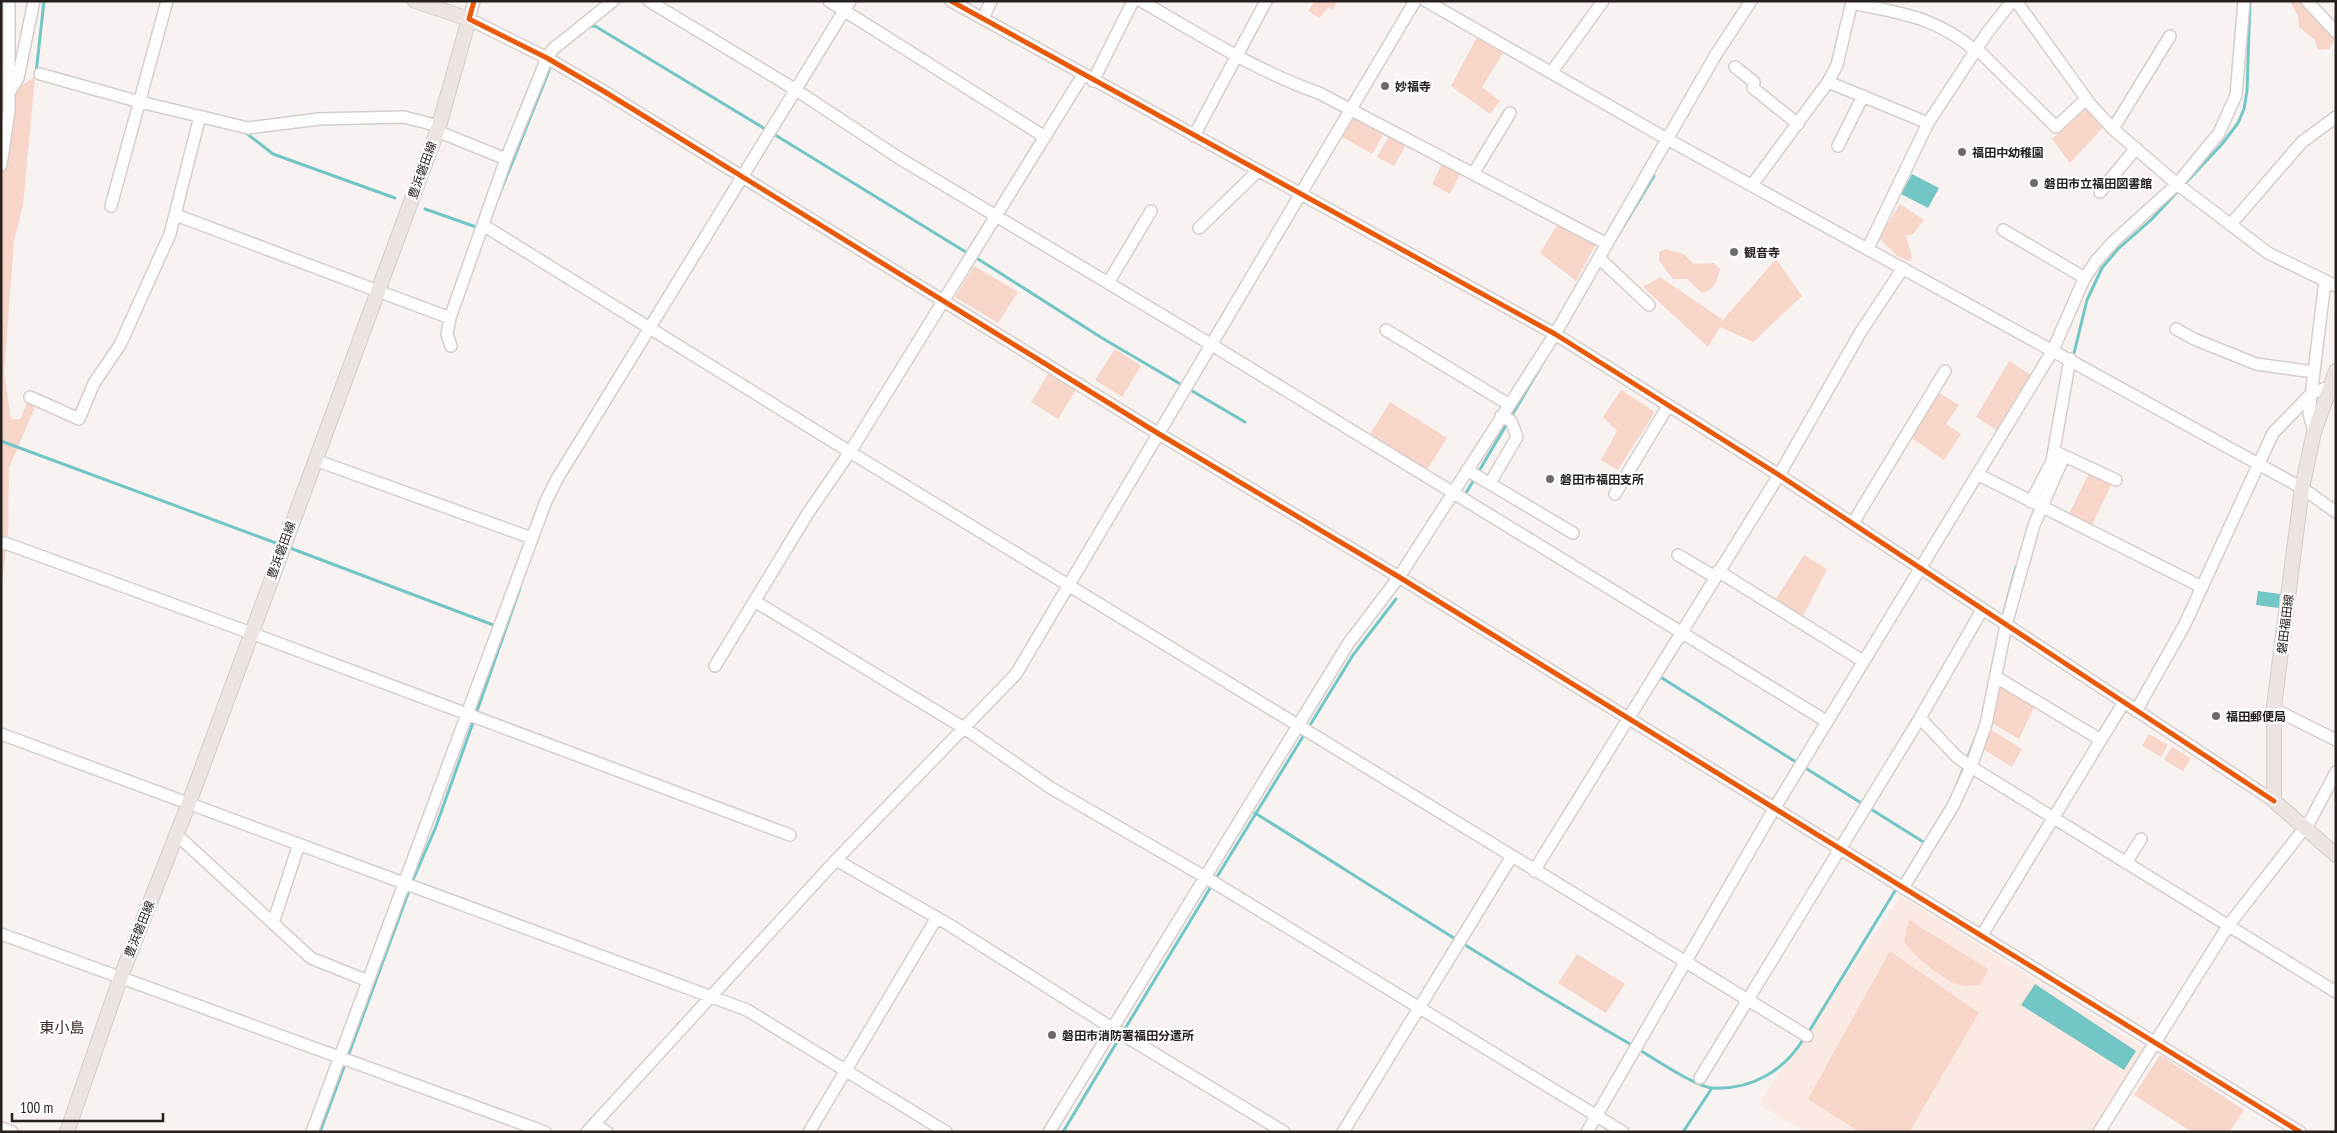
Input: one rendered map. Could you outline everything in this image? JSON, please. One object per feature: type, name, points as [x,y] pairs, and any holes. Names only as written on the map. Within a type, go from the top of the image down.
[{"type":"main road","points":[[415,1],[469,19]]},
{"type":"main road","name":"豊浜磐田線","points":[[67,1132],[121,976],[177,834],[438,129],[469,19]]},
{"type":"main road","name":"磐田福田線","points":[[2274,801],[2274,709],[2302,488],[2314,432],[2336,371]]},
{"type":"main road","points":[[2274,801],[2336,855]]},
{"type":"street","points":[[1,165],[10,91],[9,1]]},
{"type":"street","points":[[10,91],[18,78],[34,1]]},
{"type":"street","points":[[111,206],[167,1]]},
{"type":"street","points":[[474,1],[469,19],[547,58],[1160,434],[1399,577],[1628,720],[1982,935],[2153,1043],[2300,1132]]},
{"type":"street","points":[[451,346],[447,334],[450,318],[506,159],[547,58],[553,49],[613,1]]},
{"type":"street","points":[[649,1],[796,90],[899,158],[1212,345],[1826,722]]},
{"type":"street","points":[[829,1],[847,6],[1045,137]]},
{"type":"street","points":[[951,1],[1554,334],[1779,475],[2274,801]]},
{"type":"street","points":[[983,19],[991,1]]},
{"type":"street","points":[[715,666],[756,602],[808,513],[850,452],[1045,137],[1088,78],[1133,1]]},
{"type":"street","points":[[1141,1],[1236,55],[1292,83],[1319,93],[1351,109],[1607,244]]},
{"type":"street","points":[[1194,136],[1266,1]]},
{"type":"street","points":[[606,1132],[591,1128],[836,860],[1016,674],[1415,1]]},
{"type":"street","points":[[1426,1],[1667,139],[2302,488],[2336,512]]},
{"type":"street","points":[[1551,73],[1603,1]]},
{"type":"street","points":[[1049,1132],[1348,644],[1399,577],[1467,470],[1506,419],[1508,404],[1554,334],[1715,56],[1751,1]]},
{"type":"street","points":[[1868,248],[1928,123],[2012,1]]},
{"type":"street","points":[[2016,1],[2086,99],[2113,129],[2177,184],[2268,253],[2330,284],[2314,372],[2310,413],[2314,432]]},
{"type":"street","points":[[1587,1132],[1774,809],[2053,350],[2085,278],[2096,261],[2113,242],[2177,184],[2219,134],[2230,113],[2236,95],[2244,1]]},
{"type":"street","points":[[2307,1],[2336,32]]},
{"type":"street","points":[[1752,185],[1828,82],[1837,65],[1852,2],[1920,18],[1940,26],[1977,50],[2056,127],[2086,99]]},
{"type":"street","points":[[312,1132],[532,538],[557,479],[847,6]]},
{"type":"street","points":[[2113,129],[2170,36]]},
{"type":"street","points":[[1735,66],[1754,82],[1753,88],[1798,124]]},
{"type":"street","points":[[40,74],[140,102],[248,128],[319,119],[404,118],[438,129],[506,159]]},
{"type":"street","points":[[1828,82],[1928,123]]},
{"type":"street","points":[[1838,146],[1863,96]]},
{"type":"street","points":[[1474,174],[1510,113]]},
{"type":"street","points":[[30,397],[78,419],[94,383],[120,344],[170,234],[200,116]]},
{"type":"street","points":[[2231,224],[2302,142],[2336,117]]},
{"type":"street","points":[[2100,192],[2136,148]]},
{"type":"street","points":[[1199,228],[1258,171]]},
{"type":"street","points":[[1108,283],[1151,211]]},
{"type":"street","points":[[176,215],[450,318]]},
{"type":"street","points":[[484,225],[850,452],[1806,1036]]},
{"type":"street","points":[[2004,230],[2085,278]]},
{"type":"street","points":[[1599,258],[1649,305]]},
{"type":"street","points":[[1534,871],[1779,475],[1860,333],[1903,268]]},
{"type":"street","points":[[2176,329],[2194,339],[2256,364],[2314,372]]},
{"type":"street","points":[[1386,330],[1508,404]]},
{"type":"street","points":[[1903,888],[1953,806],[1971,767],[1986,724],[2006,625],[2034,525],[2036,505],[2059,454],[2070,359]]},
{"type":"street","points":[[1853,523],[1945,371]]},
{"type":"street","points":[[2136,711],[2184,626],[2257,463],[2273,433],[2312,393],[2329,387]]},
{"type":"street","points":[[1615,494],[1668,406]]},
{"type":"street","points":[[1490,483],[1517,437],[1506,419]]},
{"type":"street","points":[[2059,454],[2116,480]]},
{"type":"street","points":[[315,460],[532,538]]},
{"type":"street","points":[[1467,470],[1573,533]]},
{"type":"street","points":[[1978,475],[2202,587]]},
{"type":"street","points":[[1,544],[251,632],[790,835]]},
{"type":"street","points":[[1678,555],[1717,574],[1863,660]]},
{"type":"street","points":[[756,602],[964,728],[1050,788],[1205,877],[1623,1132]]},
{"type":"street","points":[[1700,1078],[1838,849],[1920,718],[1982,610]]},
{"type":"street","points":[[1996,677],[2101,740]]},
{"type":"street","points":[[1982,935],[2124,702]]},
{"type":"street","points":[[2274,709],[2336,740]]},
{"type":"street","points":[[1920,718],[1957,757],[1971,767],[2336,992]]},
{"type":"street","points":[[1,734],[747,1010],[946,1132]]},
{"type":"street","points":[[2099,1132],[2228,926],[2304,829],[2336,772]]},
{"type":"street","points":[[177,834],[311,958],[368,981]]},
{"type":"street","points":[[2126,863],[2141,839]]},
{"type":"street","points":[[273,923],[299,844]]},
{"type":"street","points":[[1343,1132],[1512,856]]},
{"type":"street","points":[[836,860],[1284,1132]]},
{"type":"street","points":[[809,1132],[936,919]]},
{"type":"street","points":[[1,934],[121,976],[545,1132]]},
{"type":"street","points":[[1,1128],[12,1132]]},
{"type":"shaded area","points":[[1315,1],[1337,1],[1333,10],[1329,7],[1319,18],[1308,11]]},
{"type":"shaded area","points":[[2290,1],[2303,1],[2336,37],[2329,49],[2318,50],[2315,40],[2299,27],[2298,16]]},
{"type":"shaded area","points":[[1478,35],[1505,50],[1482,87],[1500,101],[1490,114],[1451,86]]},
{"type":"shaded area","points":[[35,77],[23,205],[14,241],[4,373],[11,419],[20,419],[30,397],[38,400],[9,468],[8,535],[1,590],[1,173],[14,90]]},
{"type":"shaded area","points":[[2086,108],[2104,126],[2070,163],[2052,139]]},
{"type":"shaded area","points":[[1352,114],[1384,133],[1372,154],[1339,135]]},
{"type":"shaded area","points":[[1389,136],[1406,145],[1394,166],[1377,157]]},
{"type":"shaded area","points":[[1443,162],[1461,172],[1450,194],[1432,184]]},
{"type":"shaded area","points":[[1900,204],[1924,220],[1913,234],[1906,236],[1912,257],[1909,261],[1897,256],[1879,238]]},
{"type":"shaded area","points":[[1557,225],[1596,244],[1576,281],[1540,253]]},
{"type":"shaded area","points":[[1666,249],[1685,255],[1694,264],[1714,263],[1720,270],[1712,287],[1702,293],[1687,279],[1673,279],[1659,261],[1659,252]]},
{"type":"shaded area","points":[[1776,259],[1802,296],[1753,342],[1720,327],[1708,347],[1643,287],[1660,277],[1723,320]]},
{"type":"shaded area","points":[[974,266],[1018,292],[998,323],[955,297]]},
{"type":"shaded area","points":[[1115,349],[1141,366],[1122,397],[1095,380]]},
{"type":"shaded area","points":[[2009,361],[2036,378],[2003,434],[1976,417]]},
{"type":"shaded area","points":[[1050,371],[1077,388],[1058,419],[1031,402]]},
{"type":"shaded area","points":[[1621,390],[1655,412],[1618,470],[1601,460],[1617,431],[1603,417]]},
{"type":"shaded area","points":[[1934,390],[1959,405],[1946,424],[1961,434],[1944,460],[1907,435]]},
{"type":"shaded area","points":[[1390,402],[1447,438],[1423,476],[1366,441]]},
{"type":"shaded area","points":[[2090,471],[2112,483],[2089,531],[2066,520]]},
{"type":"shaded area","points":[[1804,555],[1827,569],[1800,622],[1772,605]]},
{"type":"shaded area","points":[[1996,677],[2037,701],[2019,739],[1990,722]]},
{"type":"shaded area","points":[[1990,729],[2022,749],[2012,767],[1983,749]]},
{"type":"shaded area","points":[[2149,734],[2168,745],[2161,757],[2142,746]]},
{"type":"shaded area","points":[[2172,747],[2191,758],[2183,771],[2164,760]]},
{"type":"shaded area","points":[[1901,896],[2148,1051],[2096,1132],[1806,1132],[1758,1104]]},
{"type":"shaded area","points":[[1909,920],[1988,969],[1981,985],[1965,986],[1958,984],[1923,962],[1904,942]]},
{"type":"shaded area","points":[[1890,951],[1979,1013],[1909,1132],[1860,1132],[1808,1099]]},
{"type":"shaded area","points":[[1577,954],[1625,984],[1606,1013],[1558,983]]},
{"type":"shaded area","points":[[2160,1055],[2244,1110],[2229,1132],[2192,1132],[2134,1095]]},
{"type":"water","points":[[1912,174],[1939,188],[1928,208],[1901,194]]},
{"type":"water","points":[[2258,591],[2280,594],[2279,608],[2256,605]]},
{"type":"water","points":[[2035,984],[2136,1051],[2124,1070],[2021,1005]]},
{"type":"waterway","points":[[36,73],[44,1]]},
{"type":"waterway","points":[[2073,357],[2087,300],[2102,268],[2118,249],[2152,219],[2222,144],[2238,123],[2244,109],[2247,91],[2250,1]]},
{"type":"waterway","points":[[588,27],[595,26],[767,130]]},
{"type":"waterway","points":[[498,198],[552,63]]},
{"type":"waterway","points":[[246,133],[273,154],[395,198]]},
{"type":"waterway","points":[[772,133],[969,254]]},
{"type":"waterway","points":[[1617,237],[1654,176]]},
{"type":"waterway","points":[[425,209],[479,228]]},
{"type":"waterway","points":[[975,257],[1102,338],[1245,422]]},
{"type":"waterway","points":[[1466,493],[1544,361]]},
{"type":"waterway","points":[[1,441],[276,543]]},
{"type":"waterway","points":[[290,548],[496,626]]},
{"type":"waterway","points":[[2002,619],[2016,567]]},
{"type":"waterway","points":[[476,714],[520,588]]},
{"type":"waterway","points":[[1215,880],[1353,655],[1396,599]]},
{"type":"waterway","points":[[1662,678],[1925,843]]},
{"type":"waterway","points":[[412,882],[435,829],[474,720]]},
{"type":"waterway","points":[[1956,787],[1975,739]]},
{"type":"waterway","points":[[1255,813],[1488,959],[1695,1082],[1713,1088],[1727,1088],[1741,1086],[1754,1081],[1766,1076],[1787,1060],[1804,1038]]},
{"type":"waterway","points":[[1808,1033],[1909,868]]},
{"type":"waterway","points":[[1123,1032],[1212,885]]},
{"type":"waterway","points":[[320,1132],[410,888]]},
{"type":"waterway","points":[[1063,1132],[1120,1037]]},
{"type":"waterway","points":[[1683,1132],[1712,1088]]},
{"type":"cycle path","points":[[474,1],[469,19],[547,58],[605,92],[1159,434],[1399,577],[2300,1132]]},
{"type":"cycle path","points":[[951,1],[1555,334],[1779,475],[2274,801]]},
{"type":"place","name":"妙福寺","points":[[1385,86]]},
{"type":"place","name":"福田中幼稚園","points":[[1962,152]]},
{"type":"place","name":"磐田市立福田図書館","points":[[2034,183]]},
{"type":"place","name":"観音寺","points":[[1734,252]]},
{"type":"place","name":"磐田市福田支所","points":[[1550,479]]},
{"type":"place","name":"福田郵便局","points":[[2216,716]]},
{"type":"place","name":"磐田市消防署福田分遣所","points":[[1052,1035]]},
{"type":"district","name":"東小島","points":[[62,1027]]}]
